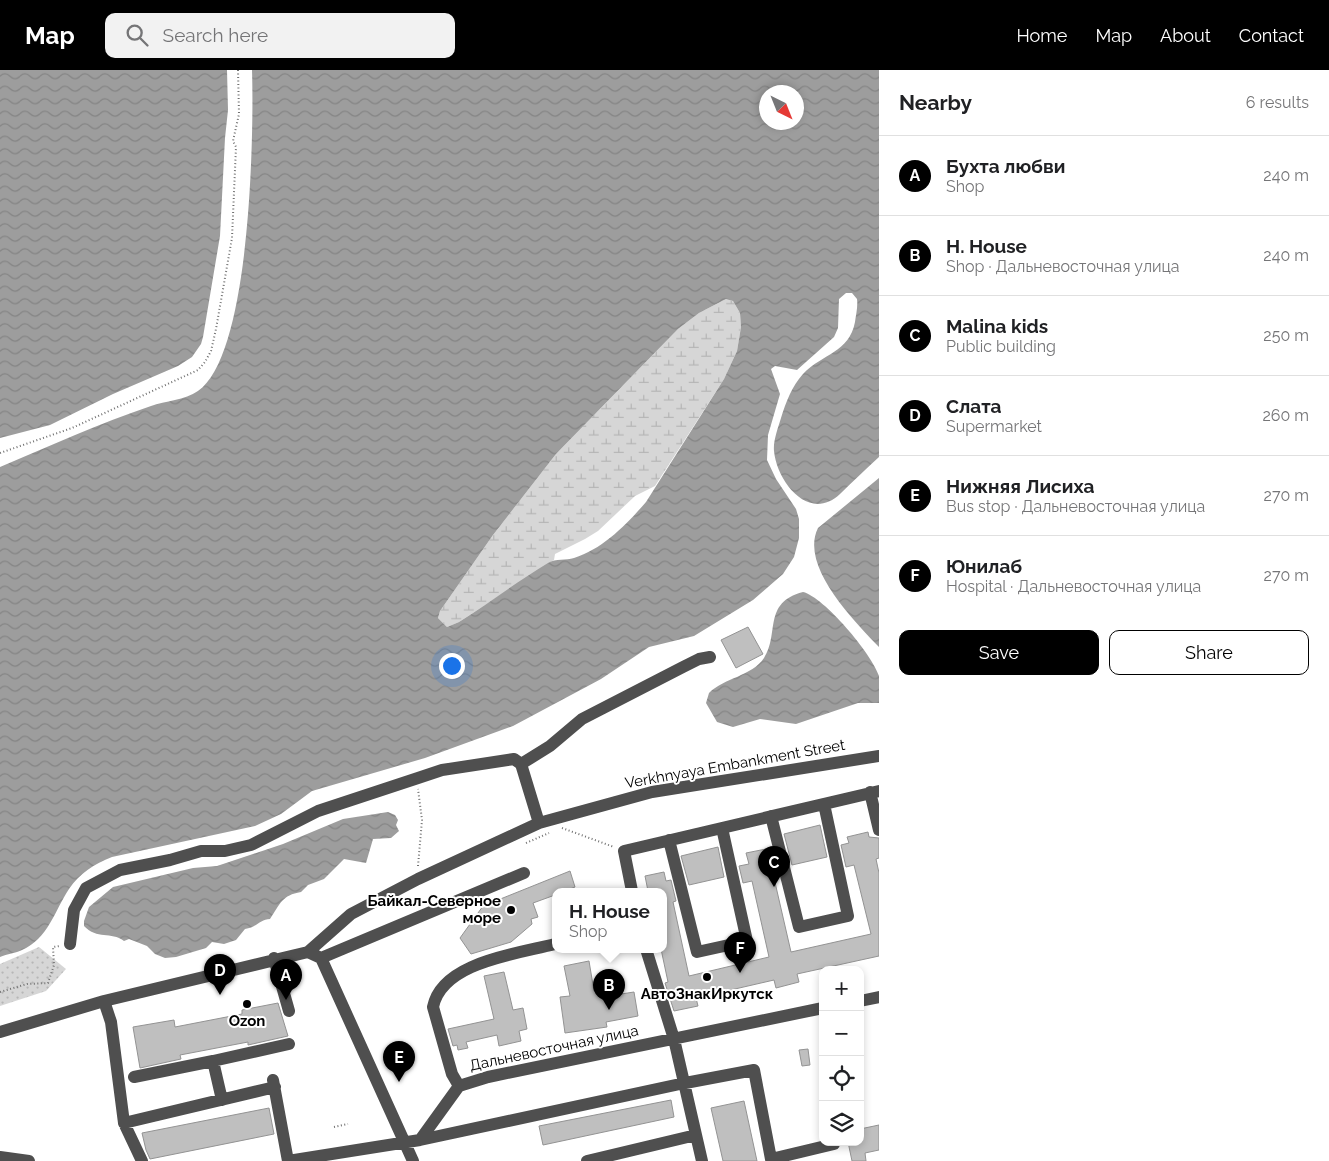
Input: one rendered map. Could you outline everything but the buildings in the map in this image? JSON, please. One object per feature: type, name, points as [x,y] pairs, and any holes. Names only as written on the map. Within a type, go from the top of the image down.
[{"type":"street","points":[[521,764],[550,746],[582,719],[700,659],[710,657]]},
{"type":"street","name":"Verkhnyaya Embankment Street","points":[[308,952],[350,914],[418,879],[539,823],[652,792],[879,756]]},
{"type":"street","points":[[70,944],[74,910],[86,888],[120,870],[170,860],[201,851],[225,851],[251,845],[318,811],[442,770],[514,759],[521,764],[539,823]]},
{"type":"street","points":[[631,888],[624,851],[874,792],[879,830]]},
{"type":"street","points":[[771,816],[799,927],[848,916],[824,804]]},
{"type":"street","points":[[669,840],[697,952],[747,941],[722,828]]},
{"type":"street","points":[[321,958],[524,874]]},
{"type":"street","points":[[459,1086],[452,1074],[433,1007],[435,996],[442,985],[472,966],[552,945]]},
{"type":"street","points":[[0,1032],[104,1001],[274,958],[308,952],[321,958],[413,1161]]},
{"type":"street","points":[[647,953],[674,1039],[702,1161]]},
{"type":"street","points":[[274,958],[289,1011]]},
{"type":"street","points":[[864,1000],[879,997]]},
{"type":"street","points":[[104,1001],[110,1022],[124,1123],[142,1161]]},
{"type":"street","name":"Дальневосточная улица","points":[[420,1140],[459,1086],[488,1077],[819,1009]]},
{"type":"street","points":[[134,1077],[289,1044]]},
{"type":"street","points":[[213,1061],[222,1100]]},
{"type":"street","points":[[124,1123],[222,1100],[274,1083],[288,1161],[420,1140],[684,1083],[754,1070],[771,1159],[826,1146]]},
{"type":"street","points":[[586,1161],[696,1136]]},
{"type":"street","points":[[0,1157],[29,1161]]},
{"type":"path","points":[[0,453],[72,428],[198,370],[205,362],[211,351],[232,238],[236,147],[233,141],[239,114],[238,70]]},
{"type":"path","points":[[418,778],[422,820],[418,879]]},
{"type":"path","points":[[562,828],[624,851]]},
{"type":"path","points":[[526,843],[552,832]]},
{"type":"path","points":[[0,992],[27,984],[48,983],[54,965],[53,948],[70,944]]},
{"type":"path","points":[[334,1127],[348,1124]]},
{"type":"green space","points":[[726,299],[733,301],[740,313],[741,327],[737,351],[724,379],[655,486],[635,496],[598,531],[555,554],[554,560],[459,622],[447,627],[438,618],[440,611],[493,535],[556,454],[678,329],[699,313]]},
{"type":"green space","points":[[39,947],[66,969],[46,991],[0,1006],[0,964]]},
{"type":"water","points":[[0,70],[227,70],[228,110],[220,236],[203,337],[201,344],[192,357],[178,366],[113,394],[50,425],[0,438]]},
{"type":"water","points":[[252,70],[879,70],[879,457],[840,494],[828,502],[817,504],[806,501],[796,495],[781,475],[776,463],[775,439],[787,400],[793,389],[803,374],[841,347],[852,332],[857,299],[852,293],[846,293],[839,299],[838,328],[834,337],[797,370],[775,366],[771,369],[780,394],[768,435],[767,460],[776,479],[796,509],[799,519],[799,538],[794,557],[783,574],[753,600],[694,636],[649,647],[601,679],[513,726],[425,758],[312,791],[281,814],[255,826],[105,860],[93,866],[73,883],[45,931],[38,939],[22,950],[0,957],[0,467],[113,420],[151,406],[193,394],[198,391],[216,369],[229,335],[239,290],[246,241],[252,142]],"holes":[[[726,299],[733,301],[740,313],[741,327],[737,351],[724,379],[646,502],[623,527],[595,549],[574,558],[548,563],[459,622],[447,627],[438,618],[440,611],[493,535],[556,454],[678,329],[699,313]]]},
{"type":"water","points":[[879,478],[879,647],[832,592],[816,559],[814,543],[818,528]]},
{"type":"water","points":[[803,592],[823,604],[867,654],[879,676],[879,703],[858,703],[796,724],[760,719],[733,727],[717,722],[706,703],[709,693],[759,664],[769,649],[777,611],[790,597]]},
{"type":"water","points":[[388,812],[395,815],[398,820],[396,825],[399,831],[391,838],[373,839],[366,863],[344,859],[324,879],[308,885],[301,892],[285,898],[270,919],[263,920],[245,929],[236,940],[224,944],[212,942],[206,948],[176,957],[165,958],[155,954],[147,946],[129,939],[124,941],[114,936],[94,933],[84,926],[89,907],[113,887],[193,868],[217,866],[283,844],[343,819]]},
{"type":"place","name":"Malina kids","points":[[774,887]]},
{"type":"place","name":"Байкал-Северное море","points":[[511,910]]},
{"type":"place","name":"Юнилаб","points":[[740,973]]},
{"type":"place","name":"АвтоЗнакИркутск","points":[[707,977]]},
{"type":"place","name":"Слата","points":[[220,995]]},
{"type":"place","name":"Бухта любви","points":[[286,1000]]},
{"type":"place","name":"Ozon","points":[[247,1004]]},
{"type":"place","name":"H. House","points":[[609,1010]]},
{"type":"place","name":"Нижняя Лисиха","points":[[399,1082]]}]
